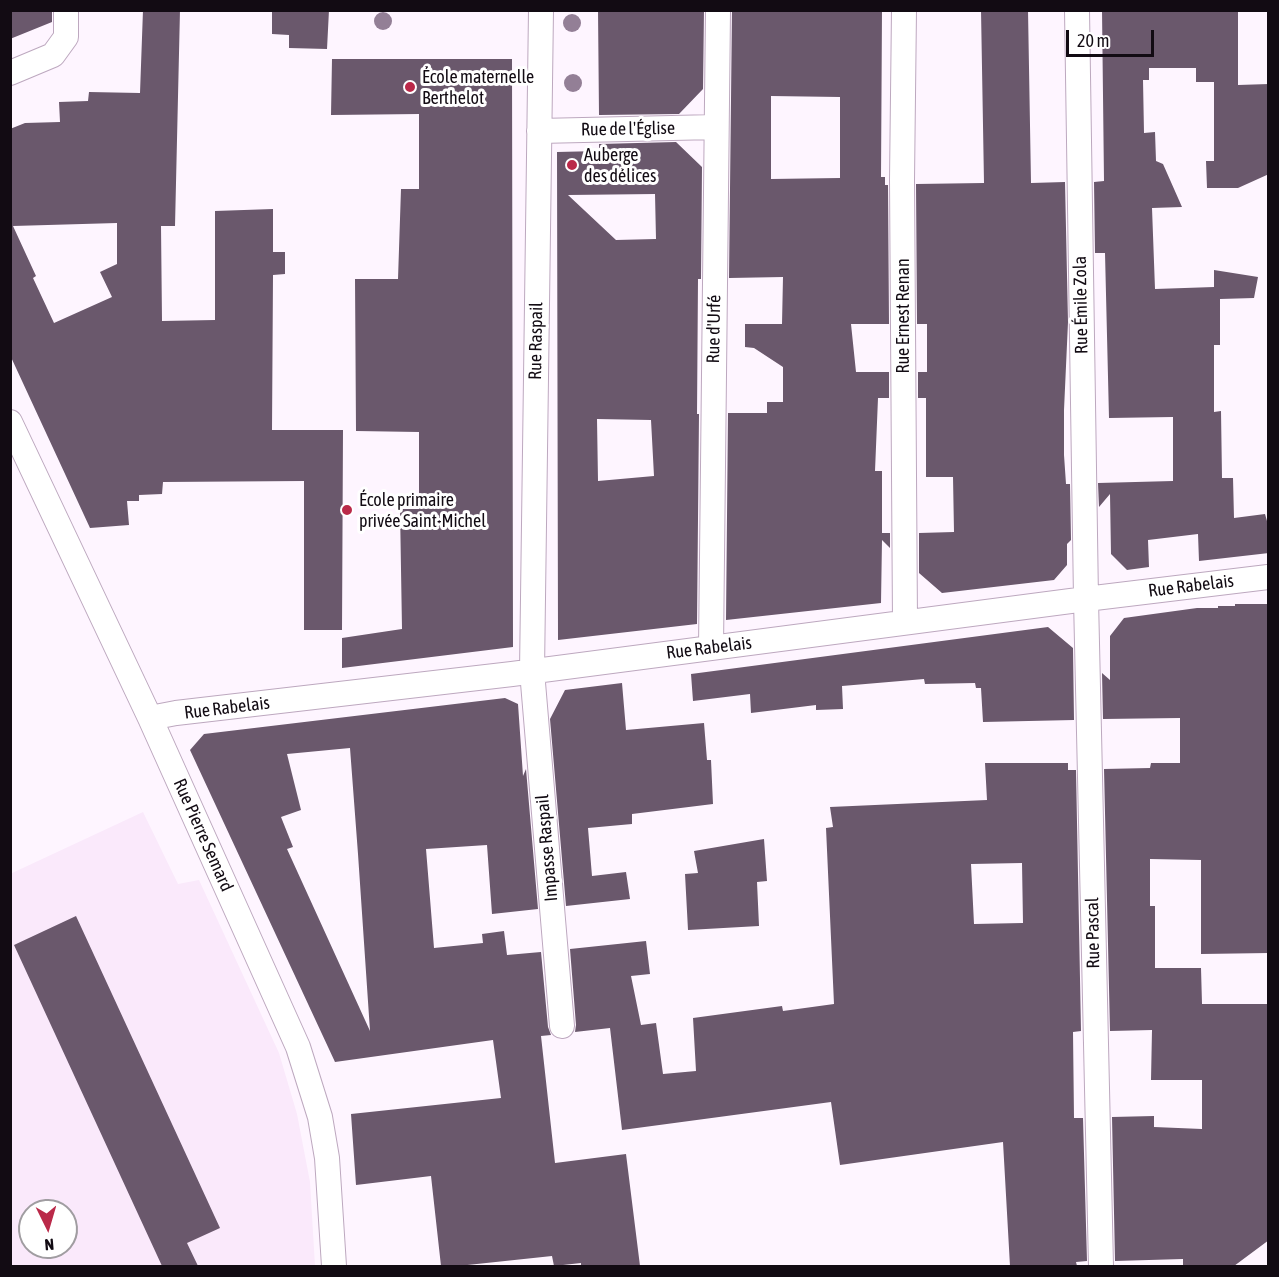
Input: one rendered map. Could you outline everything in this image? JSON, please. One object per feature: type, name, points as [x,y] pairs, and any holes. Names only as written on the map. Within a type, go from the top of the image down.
[{"type":"street","points":[[10,73],[53,55],[66,37],[66,10]]},
{"type":"street","name":"Rue Raspail","points":[[532,671],[541,10]]},
{"type":"street","name":"Rue d'Urfé","points":[[711,648],[718,10]]},
{"type":"street","name":"Rue Ernest Renan","points":[[904,10],[902,180],[905,622]]},
{"type":"street","name":"Rue Émile Zola","points":[[1077,10],[1086,599]]},
{"type":"street","name":"Rue de l'Église","points":[[539,130],[716,127]]},
{"type":"street","name":"Rue Pierre Semard","points":[[10,422],[150,718],[284,1014],[309,1077],[320,1117],[327,1158],[334,1266]]},
{"type":"street","name":"Rue Rabelais","points":[[150,718],[1269,577]]},
{"type":"street","name":"Rue Pascal","points":[[1086,599],[1101,1266]]},
{"type":"street","name":"Impasse Raspail","points":[[532,671],[562,1026]]},
{"type":"shaded area","points":[[143,812],[178,884],[199,880],[279,1053],[297,1114],[310,1182],[315,1266],[11,1266],[10,874]]},
{"type":"building","points":[[10,10],[52,10],[52,22],[10,39]]},
{"type":"building","points":[[143,10],[180,10],[175,226],[161,226],[162,321],[215,320],[215,211],[273,209],[273,252],[285,252],[285,274],[273,275],[272,430],[343,430],[342,630],[304,630],[304,481],[163,482],[162,494],[139,495],[139,501],[127,501],[129,525],[90,528],[10,355],[10,129],[25,123],[60,122],[59,102],[88,101],[89,92],[140,93]],"holes":[[[117,223],[117,264],[100,272],[112,297],[54,323],[33,278],[36,276],[13,226]]]},
{"type":"building","points":[[272,10],[329,10],[327,49],[289,48],[289,35],[272,34]]},
{"type":"building","points":[[598,10],[704,10],[703,89],[679,114],[599,115]]},
{"type":"building","points":[[732,10],[882,10],[881,177],[885,177],[885,185],[888,185],[889,324],[851,324],[856,372],[889,372],[889,398],[878,398],[875,471],[882,471],[882,533],[890,533],[890,548],[882,540],[881,603],[726,620],[728,413],[767,413],[767,402],[783,402],[783,367],[754,348],[745,347],[745,324],[782,324],[783,277],[729,278]],"holes":[[[771,96],[840,97],[840,178],[771,179]]]},
{"type":"building","points":[[981,10],[1028,10],[1031,183],[1065,182],[1068,322],[1064,455],[1066,484],[1070,484],[1071,540],[1067,544],[1067,565],[1054,580],[942,593],[919,573],[919,533],[954,532],[953,477],[926,477],[926,398],[918,398],[918,372],[927,372],[927,324],[917,324],[916,184],[984,183]]},
{"type":"building","points":[[1102,10],[1238,10],[1238,85],[1269,84],[1269,174],[1238,188],[1207,188],[1206,161],[1214,161],[1214,82],[1196,82],[1196,68],[1149,68],[1149,80],[1143,80],[1144,133],[1155,132],[1156,161],[1163,164],[1182,207],[1152,208],[1155,289],[1214,287],[1214,270],[1258,277],[1254,298],[1220,299],[1220,345],[1214,345],[1214,412],[1221,411],[1222,478],[1233,478],[1234,518],[1265,514],[1269,528],[1269,553],[1199,561],[1198,534],[1148,540],[1149,567],[1127,570],[1111,554],[1110,494],[1099,507],[1098,483],[1173,481],[1173,417],[1109,418],[1105,253],[1095,253],[1094,182],[1104,181]]},
{"type":"building","points":[[332,59],[512,59],[513,647],[342,668],[342,638],[402,629],[400,509],[419,509],[419,432],[356,431],[355,279],[398,279],[401,189],[419,189],[419,114],[331,115]]},
{"type":"building","points":[[676,142],[702,167],[701,279],[698,279],[697,624],[558,640],[557,152],[599,151],[599,144]],"holes":[[[655,194],[656,239],[616,240],[568,195]],[[597,419],[651,420],[654,476],[598,481]]]},
{"type":"building","points":[[1235,604],[1269,604],[1269,953],[1201,954],[1201,860],[1150,859],[1150,906],[1155,906],[1155,968],[1201,968],[1202,1004],[1269,1004],[1269,1240],[1234,1266],[1183,1266],[1183,1259],[1115,1261],[1112,1117],[1154,1116],[1154,1127],[1202,1129],[1202,1080],[1151,1080],[1152,1030],[1110,1031],[1104,769],[1150,768],[1151,763],[1180,763],[1180,718],[1103,719],[1102,673],[1110,680],[1110,636],[1124,618],[1197,608],[1235,606]]},
{"type":"building","points":[[1048,627],[1073,648],[1074,720],[983,722],[981,688],[976,688],[975,683],[925,684],[924,679],[842,686],[843,709],[816,710],[816,705],[751,713],[750,694],[693,701],[691,674]]},
{"type":"building","points":[[622,683],[626,730],[704,723],[707,760],[711,760],[713,804],[632,814],[632,824],[588,828],[592,876],[626,872],[630,899],[566,906],[550,719],[565,690]]},
{"type":"building","points":[[505,698],[518,704],[523,776],[526,769],[538,909],[492,914],[487,845],[426,849],[434,948],[483,943],[482,934],[504,931],[507,955],[541,952],[548,1027],[551,1035],[541,1036],[555,1163],[626,1154],[640,1266],[581,1266],[581,1263],[554,1266],[552,1256],[441,1266],[431,1176],[356,1185],[351,1114],[501,1098],[493,1040],[335,1062],[190,750],[204,734]],"holes":[[[350,748],[370,1031],[287,849],[293,847],[281,817],[301,810],[287,754]]]},
{"type":"building","points":[[985,763],[1068,763],[1068,770],[1076,770],[1081,1031],[1073,1032],[1074,1118],[1083,1118],[1087,1261],[1076,1262],[1077,1266],[1010,1266],[1003,1142],[840,1165],[831,1102],[622,1130],[610,1028],[575,1032],[570,949],[646,941],[650,974],[631,976],[641,1025],[656,1023],[663,1074],[696,1071],[693,1018],[782,1006],[783,1011],[834,1004],[826,828],[833,827],[830,807],[987,800]],"holes":[[[1022,863],[1023,923],[974,924],[971,864]]]},
{"type":"building","points":[[764,839],[767,881],[757,882],[759,926],[688,930],[685,874],[698,873],[694,851]]},
{"type":"building","points":[[76,916],[220,1228],[187,1243],[198,1266],[162,1266],[14,945]]},
{"type":"place","name":"École maternelle Berthelot","points":[[410,87]]},
{"type":"place","name":"Auberge des délices","points":[[572,165]]},
{"type":"place","name":"École primaire privée Saint-Michel","points":[[347,510]]}]
